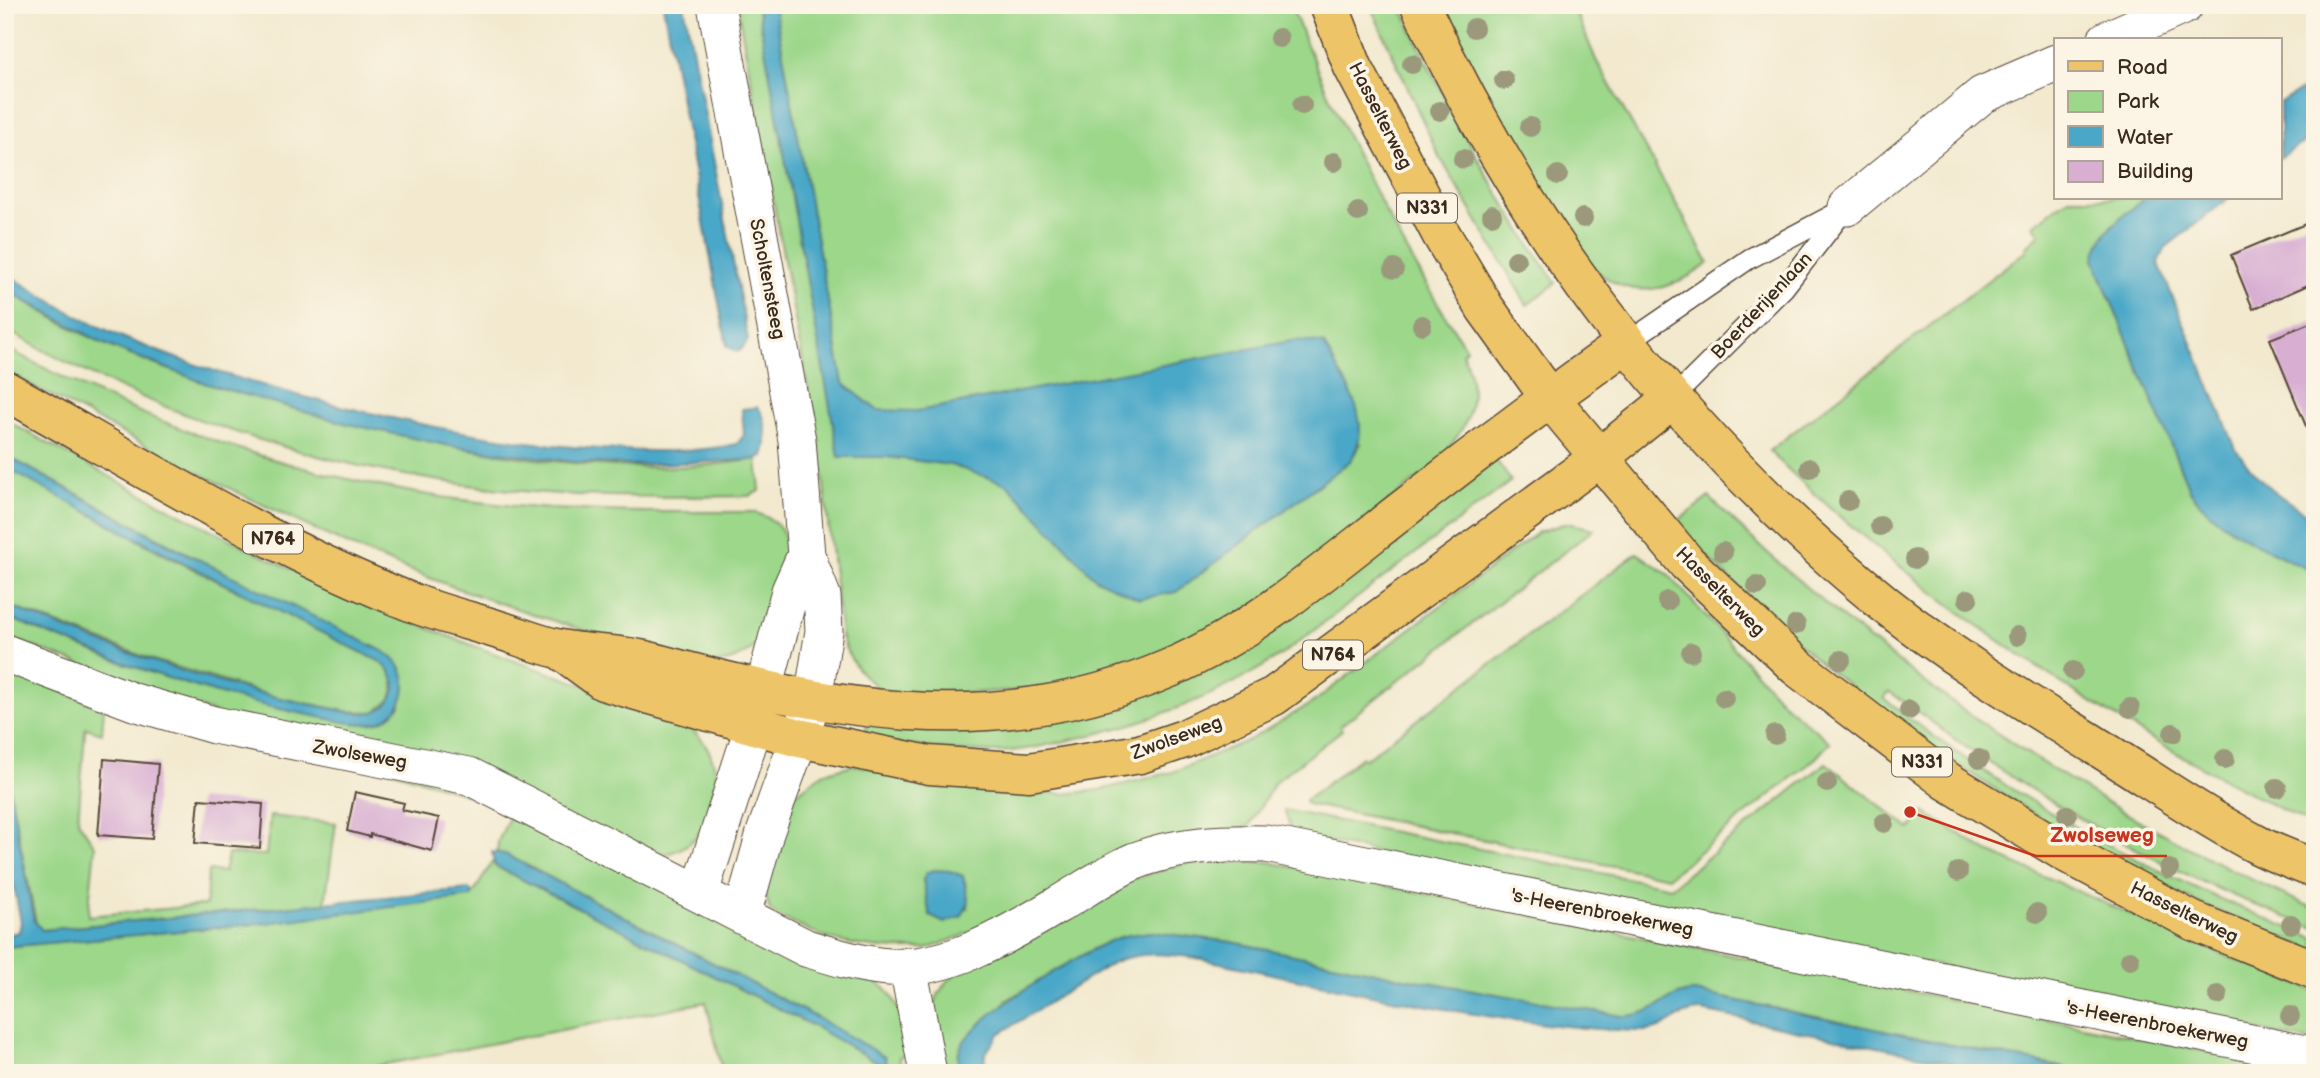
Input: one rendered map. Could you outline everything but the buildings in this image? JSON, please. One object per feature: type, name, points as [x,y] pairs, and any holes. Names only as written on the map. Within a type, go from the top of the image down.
[{"type":"main road","name":"Hasselterweg","points":[[1329,5],[1353,67],[1441,234],[1485,308],[1549,397],[1687,563],[1797,667],[1947,781],[2066,853],[2193,921],[2315,970]]},
{"type":"main road","points":[[1420,5],[1451,71],[1516,189],[1625,344],[1671,400],[1774,506],[1886,605],[1983,676],[2257,845],[2315,869]]},
{"type":"main road","name":"Zwolseweg","points":[[5,390],[293,551],[416,604],[559,649],[603,681],[759,707],[813,699],[925,714],[999,712],[1084,697],[1171,667],[1241,630],[1312,581],[1549,397],[1625,344]]},
{"type":"main road","name":"Zwolseweg","points":[[759,707],[799,738],[929,765],[1029,772],[1140,754],[1184,739],[1239,715],[1285,689],[1599,458],[1671,400]]},
{"type":"street","name":"Scholtensteeg","points":[[716,5],[797,440],[806,555],[822,596],[824,631],[813,699],[765,833],[742,915]]},
{"type":"street","points":[[2111,38],[2185,5]]},
{"type":"street","name":"Boerderijenlaan","points":[[1847,207],[1982,96],[2054,64]]},
{"type":"street","name":"Scholtensteeg","points":[[700,892],[759,707],[790,591],[806,555]]},
{"type":"street","name":"Zwolseweg","points":[[5,653],[134,702],[214,725],[469,776],[700,892]]},
{"type":"street","name":"'s-Heerenbroekerweg","points":[[908,966],[949,958],[1016,930],[1136,861],[1193,846],[1266,844],[2315,1056]]},
{"type":"street","points":[[700,892],[806,948],[830,956],[889,967],[908,966],[928,1073]]},
{"type":"lane","name":"Boerderijenlaan","points":[[1625,344],[1749,259],[1847,207]]},
{"type":"lane","name":"Boerderijenlaan","points":[[1671,400],[1784,288],[1847,207]]},
{"type":"green space","points":[[737,5],[757,5],[840,457],[887,457],[951,465],[1008,484],[1096,578],[1176,592],[1350,461],[1361,444],[877,410],[843,383],[774,5],[1291,5],[1328,95],[1370,182],[1440,308],[1466,349],[1462,353],[1471,378],[1471,402],[1464,425],[1449,447],[1452,452],[1232,624],[1078,688],[892,696],[883,691],[860,672],[849,656],[841,636],[821,460]]},
{"type":"green space","points":[[1370,5],[1400,5],[1472,148],[1556,283],[1527,305],[1438,154]]},
{"type":"green space","points":[[1441,5],[1573,5],[1596,60],[1709,263],[1684,279],[1657,288],[1644,289],[1616,283],[1593,267],[1571,239],[1518,150]]},
{"type":"green space","points":[[2066,200],[2142,200],[2111,226],[2094,260],[2190,491],[2215,518],[2230,529],[2315,573],[2315,826],[2168,748],[2027,660],[1894,562],[1830,508],[1769,451],[2027,250],[2026,247],[2040,234],[2033,225]]},
{"type":"green space","points":[[5,290],[65,324],[123,352],[186,376],[328,418],[449,445],[576,463],[638,467],[699,466],[757,459],[760,491],[749,496],[695,497],[532,492],[394,473],[326,458],[194,418],[129,392],[66,362],[5,329]]},
{"type":"green space","points":[[5,347],[126,406],[188,431],[251,453],[381,486],[514,506],[633,512],[752,512],[768,518],[779,527],[785,538],[786,565],[775,608],[764,634],[747,653],[716,663],[667,656],[501,603],[365,552],[290,518],[167,456],[5,371]]},
{"type":"green space","points":[[5,420],[208,528],[332,588],[452,637],[670,716],[691,729],[702,741],[714,764],[716,782],[709,818],[700,833],[687,845],[672,852],[653,855],[169,698],[5,636],[5,616],[160,676],[240,699],[342,722],[378,722],[400,706],[402,669],[5,455]]},
{"type":"green space","points":[[1491,453],[1511,481],[1284,653],[1207,696],[1152,718],[1095,734],[1020,750],[960,751],[864,739],[868,717],[1113,699]]},
{"type":"green space","points":[[5,467],[167,556],[379,661],[393,678],[394,688],[390,700],[375,712],[346,711],[272,696],[150,659],[5,604]]},
{"type":"green space","points":[[1709,497],[1845,620],[1918,677],[2070,780],[2150,827],[2231,870],[2315,909],[2315,928],[2183,873],[2056,805],[1976,754],[1889,692],[1884,698],[1933,736],[2036,804],[2090,835],[2201,890],[2315,938],[2315,950],[2241,921],[2143,877],[1975,776],[1905,728],[1815,658],[1774,622],[1675,523]]},
{"type":"green space","points":[[1567,523],[1594,529],[1340,726],[1342,730],[1275,782],[1249,826],[927,949],[883,948],[846,943],[810,931],[770,911],[764,888],[794,795],[823,773],[853,765],[971,786],[1063,794],[1100,790],[1173,772],[1249,740],[1312,703],[1538,532]],"holes":[[[926,873],[965,881],[968,908],[930,916],[923,880]]]},
{"type":"green space","points":[[1637,553],[1669,575],[1784,704],[1830,742],[1816,758],[1668,877],[1307,804],[1305,801],[1362,757],[1365,759]]},
{"type":"green space","points":[[5,669],[104,708],[102,733],[86,728],[85,732],[78,821],[95,846],[88,916],[206,905],[208,871],[224,872],[228,854],[266,855],[270,816],[336,823],[325,903],[42,930],[37,927],[5,766]]},
{"type":"green space","points":[[1826,763],[1910,829],[1924,812],[1988,852],[2217,952],[2315,991],[2315,1042],[1293,835],[1284,810],[1671,887]]},
{"type":"green space","points":[[509,817],[879,983],[897,1006],[904,1024],[911,1053],[899,1057],[902,1069],[887,1073],[723,1073],[706,1002],[340,1073],[5,1073],[5,947],[266,923],[473,894],[493,861],[495,866],[813,1026],[882,1065],[886,1064],[814,1016],[505,854],[497,853],[498,842]]},
{"type":"green space","points":[[1188,862],[1268,862],[2315,1073],[2089,1073],[1695,992],[1678,995],[1644,1012],[1622,1016],[1399,977],[1232,942],[1152,932],[1117,938],[1099,946],[1007,1000],[959,1062],[961,1073],[941,1073],[934,1033],[934,1009],[937,997],[954,975],[1126,881]]},
{"type":"water","points":[[663,5],[684,5],[748,340],[741,350],[735,351],[727,346]]},
{"type":"water","points":[[757,5],[774,5],[843,383],[877,410],[917,411],[1296,340],[1324,344],[1348,387],[1359,416],[1360,431],[1350,461],[1176,592],[1139,599],[1096,579],[1007,484],[951,465],[887,457],[839,457]]},
{"type":"water","points":[[2315,83],[2315,135],[2282,157],[2282,101]]},
{"type":"water","points":[[2143,200],[2226,200],[2165,248],[2158,262],[2236,449],[2253,472],[2271,489],[2315,519],[2315,573],[2231,529],[2216,518],[2190,491],[2094,260],[2107,232]]},
{"type":"water","points":[[5,273],[77,316],[149,348],[248,381],[372,413],[522,441],[599,449],[668,451],[737,444],[744,435],[742,409],[757,407],[765,423],[765,451],[763,456],[753,460],[631,465],[575,462],[450,446],[344,423],[207,384],[104,344],[5,290]]},
{"type":"water","points":[[5,455],[172,546],[385,652],[397,662],[404,676],[405,687],[400,704],[384,720],[362,724],[275,708],[157,675],[5,616],[5,604],[122,650],[202,677],[283,699],[343,711],[376,711],[387,704],[394,691],[392,675],[379,661],[51,493],[5,467]]},
{"type":"water","points":[[5,766],[34,920],[42,930],[469,889],[473,894],[470,897],[266,923],[5,947],[5,935],[19,932],[21,922],[5,840]]},
{"type":"water","points":[[492,852],[505,854],[814,1016],[885,1057],[886,1064],[882,1065],[813,1026],[495,866]]},
{"type":"water","points":[[933,870],[950,871],[963,876],[969,903],[961,917],[944,923],[930,916],[923,880],[926,873]]},
{"type":"water","points":[[1152,932],[1232,942],[1399,977],[1622,1016],[1644,1012],[1678,995],[1695,992],[2089,1073],[2004,1073],[1702,1011],[1685,1014],[1658,1028],[1643,1031],[1532,1022],[1419,1004],[1196,958],[1155,954],[1114,962],[999,1034],[986,1053],[984,1073],[961,1073],[958,1054],[967,1037],[1004,1004],[1054,971],[1099,946],[1124,936]]},
{"type":"place","name":"Zwolseweg","points":[[1910,812]]}]
